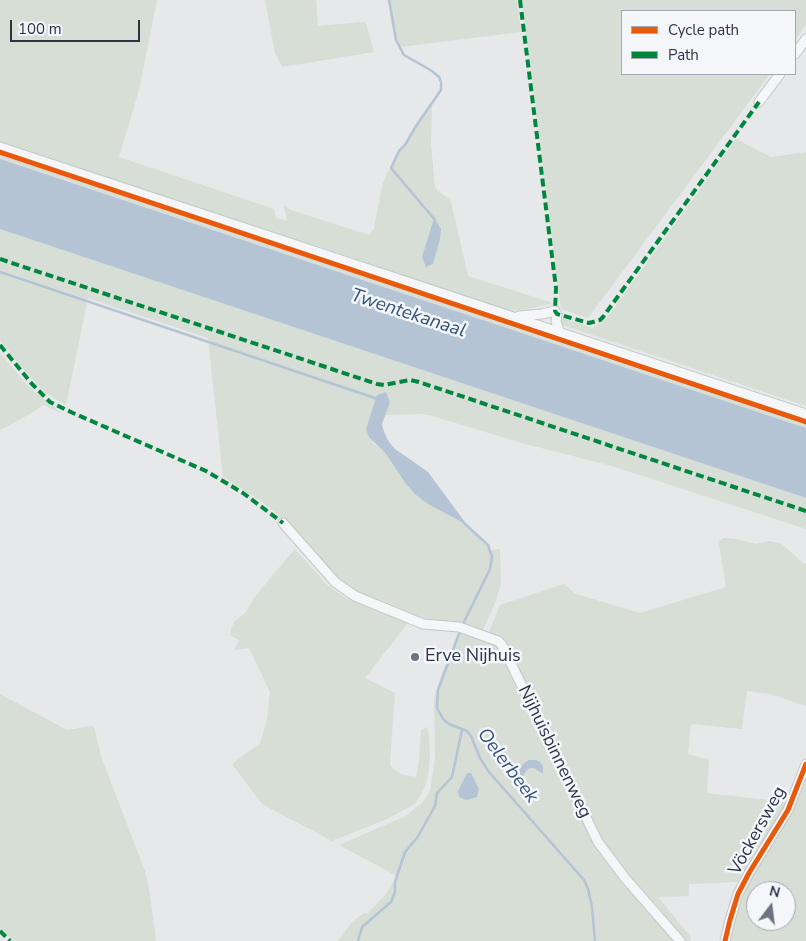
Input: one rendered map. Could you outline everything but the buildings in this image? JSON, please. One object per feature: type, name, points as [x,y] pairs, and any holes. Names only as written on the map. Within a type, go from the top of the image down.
[{"type":"street","points":[[796,53],[806,39]]},
{"type":"street","points":[[759,102],[779,75]]},
{"type":"street","points":[[0,147],[806,414]]},
{"type":"street","points":[[516,317],[556,312],[556,321],[560,331]]},
{"type":"street","name":"Nijhuisbinnenweg","points":[[283,523],[335,582],[355,596],[423,624],[459,627],[494,639],[502,645],[598,842],[680,941]]},
{"type":"street","name":"Vöckersweg","points":[[725,941],[738,894],[788,810],[806,764]]},
{"type":"shaded area","points":[[0,0],[157,0],[139,90],[119,157],[274,209],[276,218],[287,221],[284,206],[291,210],[369,235],[374,229],[382,186],[387,173],[399,151],[432,104],[431,145],[435,187],[451,202],[468,276],[553,303],[529,309],[507,311],[318,246],[277,235],[0,144]]},
{"type":"shaded area","points":[[265,0],[316,0],[318,26],[366,23],[374,52],[282,67],[275,53]]},
{"type":"shaded area","points":[[389,0],[517,0],[521,32],[400,47],[396,40]]},
{"type":"shaded area","points":[[522,0],[806,0],[806,25],[796,39],[796,10],[621,10],[621,75],[769,75],[588,318],[561,309]]},
{"type":"shaded area","points":[[736,139],[771,157],[806,152],[806,406],[562,325],[562,318],[593,328],[607,318]]},
{"type":"shaded area","points":[[0,151],[463,306],[806,417],[806,428],[0,159]]},
{"type":"shaded area","points":[[0,229],[806,498],[806,529],[612,466],[522,443],[429,415],[384,415],[390,402],[377,396],[366,429],[374,444],[386,454],[428,504],[467,525],[482,538],[491,550],[500,549],[501,584],[483,630],[456,622],[428,621],[416,617],[351,591],[335,578],[277,514],[261,501],[223,477],[208,338],[88,298],[66,405],[44,392],[0,340]]},
{"type":"shaded area","points":[[0,353],[28,386],[63,414],[43,405],[0,430]]},
{"type":"shaded area","points":[[724,538],[755,544],[770,541],[782,544],[804,564],[806,563],[806,706],[770,694],[747,691],[742,729],[691,724],[688,754],[709,760],[707,793],[786,802],[777,821],[755,851],[738,882],[689,884],[689,896],[658,897],[690,936],[691,941],[684,941],[618,863],[599,837],[505,643],[501,636],[489,632],[500,605],[564,584],[576,594],[640,613],[726,587],[719,544],[720,540]]},
{"type":"shaded area","points":[[295,549],[326,584],[345,597],[408,623],[365,678],[395,693],[390,763],[392,768],[401,774],[416,777],[421,730],[427,727],[429,736],[430,757],[428,776],[424,789],[415,804],[387,819],[332,841],[262,804],[232,764],[260,743],[267,720],[270,692],[249,648],[234,650],[239,640],[230,635],[231,629],[234,622],[246,612],[254,598]]},
{"type":"shaded area","points":[[460,631],[495,643],[498,646],[587,829],[676,941],[338,941],[352,922],[364,913],[367,914],[386,894],[397,876],[339,845],[406,816],[424,801],[430,790],[435,759],[434,698],[442,673]]},
{"type":"shaded area","points":[[0,694],[67,730],[94,727],[102,759],[145,871],[156,941],[13,941],[0,928]]},
{"type":"shaded area","points":[[806,765],[806,941],[727,941],[746,888],[746,931],[796,931],[796,881],[749,881]]},
{"type":"water","name":"Twentekanaal","points":[[0,159],[806,428],[806,498],[0,229]]},
{"type":"water","points":[[434,218],[441,229],[440,239],[433,264],[426,267],[422,257]]},
{"type":"water","points":[[386,392],[390,402],[382,424],[389,442],[395,449],[428,472],[467,525],[428,504],[416,495],[406,484],[386,454],[369,437],[366,429],[377,395]]},
{"type":"water","points":[[529,760],[540,762],[543,767],[543,774],[534,768],[530,768],[526,771],[517,787],[515,782],[518,771]]},
{"type":"water","points":[[467,773],[471,773],[479,789],[477,797],[466,800],[459,797],[458,791]]},
{"type":"waterway","name":"Oelerbeek","points":[[389,0],[396,40],[404,55],[432,71],[439,77],[441,82],[441,90],[405,145],[399,151],[391,168],[435,220]]},
{"type":"waterway","points":[[0,272],[378,399]]},
{"type":"waterway","name":"Oelerbeek","points":[[463,624],[490,569],[492,557],[488,545],[464,523]]},
{"type":"waterway","name":"Oelerbeek","points":[[460,631],[438,690],[437,708],[443,719],[449,724],[467,731],[489,772],[584,880],[592,907],[595,941]]},
{"type":"waterway","points":[[358,941],[362,927],[391,902],[395,892],[395,882],[405,852],[417,838],[435,806],[437,793],[452,777],[462,730]]},
{"type":"marked path","points":[[520,0],[556,288],[555,311],[557,314],[589,323],[600,320],[603,317],[759,102]]},
{"type":"marked path","points":[[0,259],[377,384],[384,385],[410,380],[419,382],[806,511]]},
{"type":"marked path","points":[[0,345],[32,384],[50,402],[206,471],[243,493],[283,523]]},
{"type":"marked path","points":[[0,931],[10,941]]},
{"type":"cycle path","points":[[0,152],[806,422]]},
{"type":"cycle path","points":[[725,941],[738,894],[788,810],[806,764]]},
{"type":"place","name":"Erve Nijhuis","points":[[415,657]]}]
